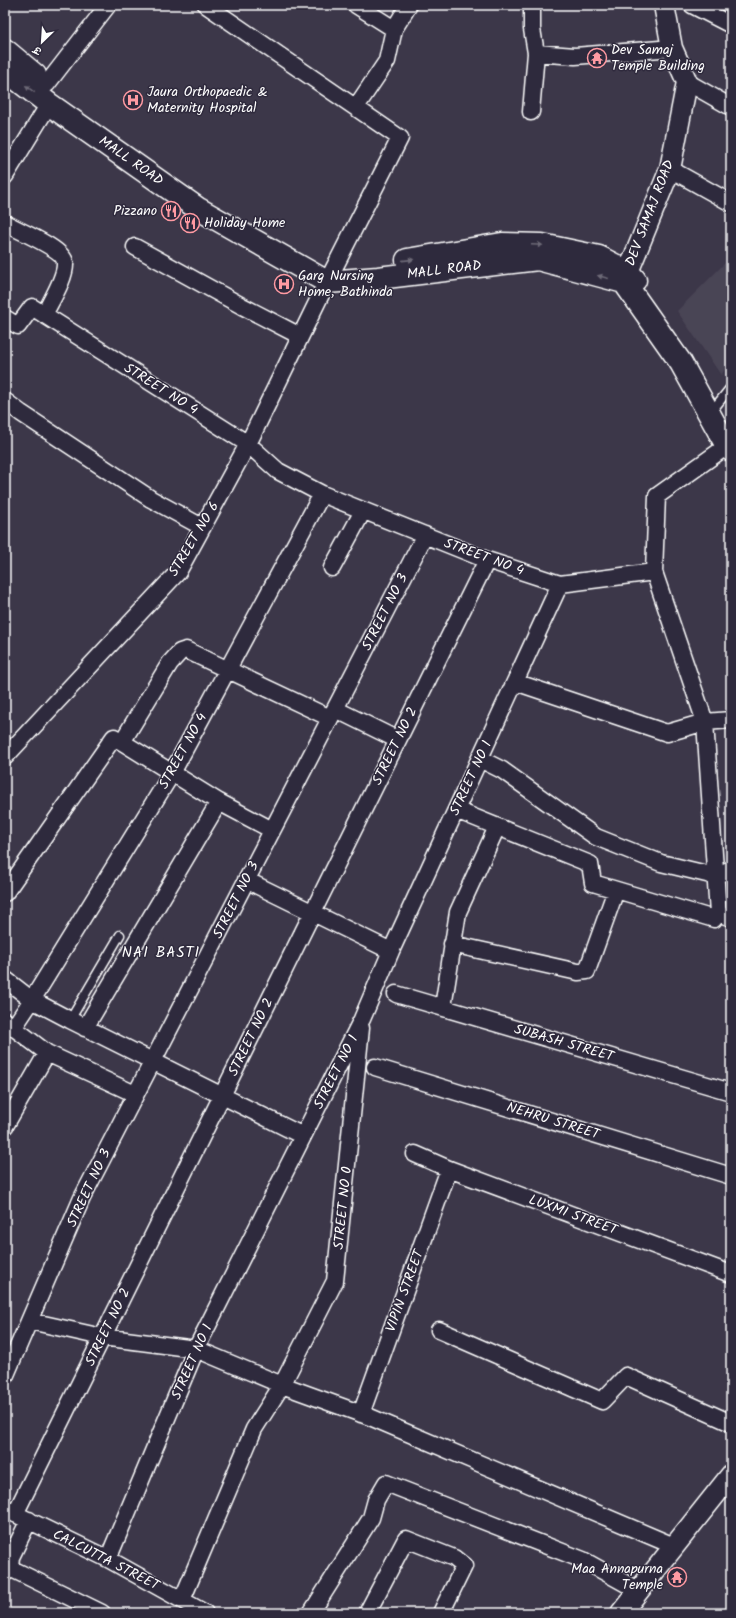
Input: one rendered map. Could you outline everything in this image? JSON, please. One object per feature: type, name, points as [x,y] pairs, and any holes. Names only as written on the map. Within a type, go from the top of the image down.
[{"type":"main road","points":[[5,50],[48,94]]},
{"type":"main road","name":"MALL ROAD","points":[[5,70],[48,94],[197,208],[330,275],[378,278],[538,260],[626,277]]},
{"type":"main road","points":[[626,277],[681,363],[719,402],[731,423]]},
{"type":"main road","points":[[719,402],[729,448]]},
{"type":"street","points":[[5,176],[48,94],[108,5]]},
{"type":"street","points":[[206,5],[356,107],[387,61],[394,29],[409,5]]},
{"type":"street","points":[[356,5],[394,29]]},
{"type":"street","points":[[664,5],[672,48],[687,82],[731,107]]},
{"type":"street","points":[[692,5],[731,25]]},
{"type":"street","points":[[531,112],[536,53],[532,29],[532,9]]},
{"type":"street","points":[[536,53],[575,56],[672,48]]},
{"type":"street","name":"DEV SAMAJ ROAD","points":[[626,277],[670,169],[687,82]]},
{"type":"street","name":"STREET NO 6","points":[[5,757],[178,572],[248,444],[330,275],[400,138],[356,107]]},
{"type":"street","points":[[670,169],[731,203]]},
{"type":"street","points":[[5,223],[50,246],[63,256],[66,262],[64,272],[44,315]]},
{"type":"street","points":[[135,247],[300,336]]},
{"type":"street","name":"STREET NO 4","points":[[5,318],[18,326],[32,307],[248,444],[278,471],[322,494],[487,560],[560,584],[654,572]]},
{"type":"street","points":[[5,401],[21,414],[151,499],[202,527]]},
{"type":"street","points":[[456,810],[590,864],[593,883],[714,919],[724,916],[715,876],[705,722],[654,572],[657,496],[729,448]]},
{"type":"street","name":"STREET NO 4","points":[[9,1024],[32,1000],[172,773],[322,494]]},
{"type":"street","points":[[332,568],[363,511]]},
{"type":"street","name":"STREET NO 3","points":[[5,1377],[82,1198],[425,535]]},
{"type":"street","name":"STREET NO 2","points":[[7,1571],[11,1557],[16,1514],[102,1337],[487,560]]},
{"type":"street","name":"STREET NO 1","points":[[108,1559],[196,1349],[362,1019],[391,951],[560,584]]},
{"type":"street","points":[[122,742],[170,663],[180,652],[186,650],[227,670],[398,740]]},
{"type":"street","points":[[515,682],[667,733],[705,722],[731,720]]},
{"type":"street","points":[[5,893],[114,737],[219,802],[272,830]]},
{"type":"street","points":[[480,759],[502,770],[596,837],[660,863],[715,876],[731,869]]},
{"type":"street","points":[[85,1028],[219,802]]},
{"type":"street","points":[[442,1007],[458,912],[497,827]]},
{"type":"street","points":[[246,880],[391,951]]},
{"type":"street","points":[[452,944],[578,972],[587,971],[616,890]]},
{"type":"street","points":[[5,979],[32,1000],[85,1028],[303,1136]]},
{"type":"street","name":"SUBASH STREET","points":[[396,994],[731,1092]]},
{"type":"street","name":"STREET NO 0","points":[[182,1600],[254,1429],[282,1385],[335,1281],[362,1019]]},
{"type":"street","points":[[9,1024],[47,1053],[135,1094]]},
{"type":"street","points":[[5,1126],[47,1053]]},
{"type":"street","name":"NEHRU STREET","points":[[375,1067],[731,1176]]},
{"type":"street","name":"LUXMI STREET","points":[[415,1154],[449,1169],[731,1274]]},
{"type":"street","name":"VIPIN STREET","points":[[361,1414],[449,1169]]},
{"type":"street","points":[[30,1321],[102,1337],[196,1349],[282,1385],[361,1414],[674,1546]]},
{"type":"street","points":[[438,1330],[602,1401],[626,1376],[731,1423]]},
{"type":"street","points":[[621,1613],[731,1475]]},
{"type":"street","points":[[311,1613],[371,1518],[376,1500],[386,1483],[583,1560],[639,1591]]},
{"type":"street","name":"CALCUTTA STREET","points":[[16,1514],[108,1559],[205,1613]]},
{"type":"street","points":[[367,1613],[406,1539],[454,1558],[464,1566],[441,1613]]},
{"type":"street","points":[[7,1571],[102,1613]]},
{"type":"lane","points":[[70,1020],[120,935]]},
{"type":"shaded area","points":[[731,257],[731,361],[721,375],[677,311]]},
{"type":"place","name":"Dev Samaj Temple Building","points":[[597,58]]},
{"type":"place","name":"Jaura Orthopaedic & Maternity Hospital","points":[[133,100]]},
{"type":"place","name":"Pizzano","points":[[171,211]]},
{"type":"place","name":"Holiday Home","points":[[190,223]]},
{"type":"place","name":"Garg Nursing Home, Bathinda","points":[[284,284]]},
{"type":"place","name":"Maa Annapurna Temple","points":[[677,1577]]},
{"type":"district","name":"NAI BASTI","points":[[161,953]]}]
